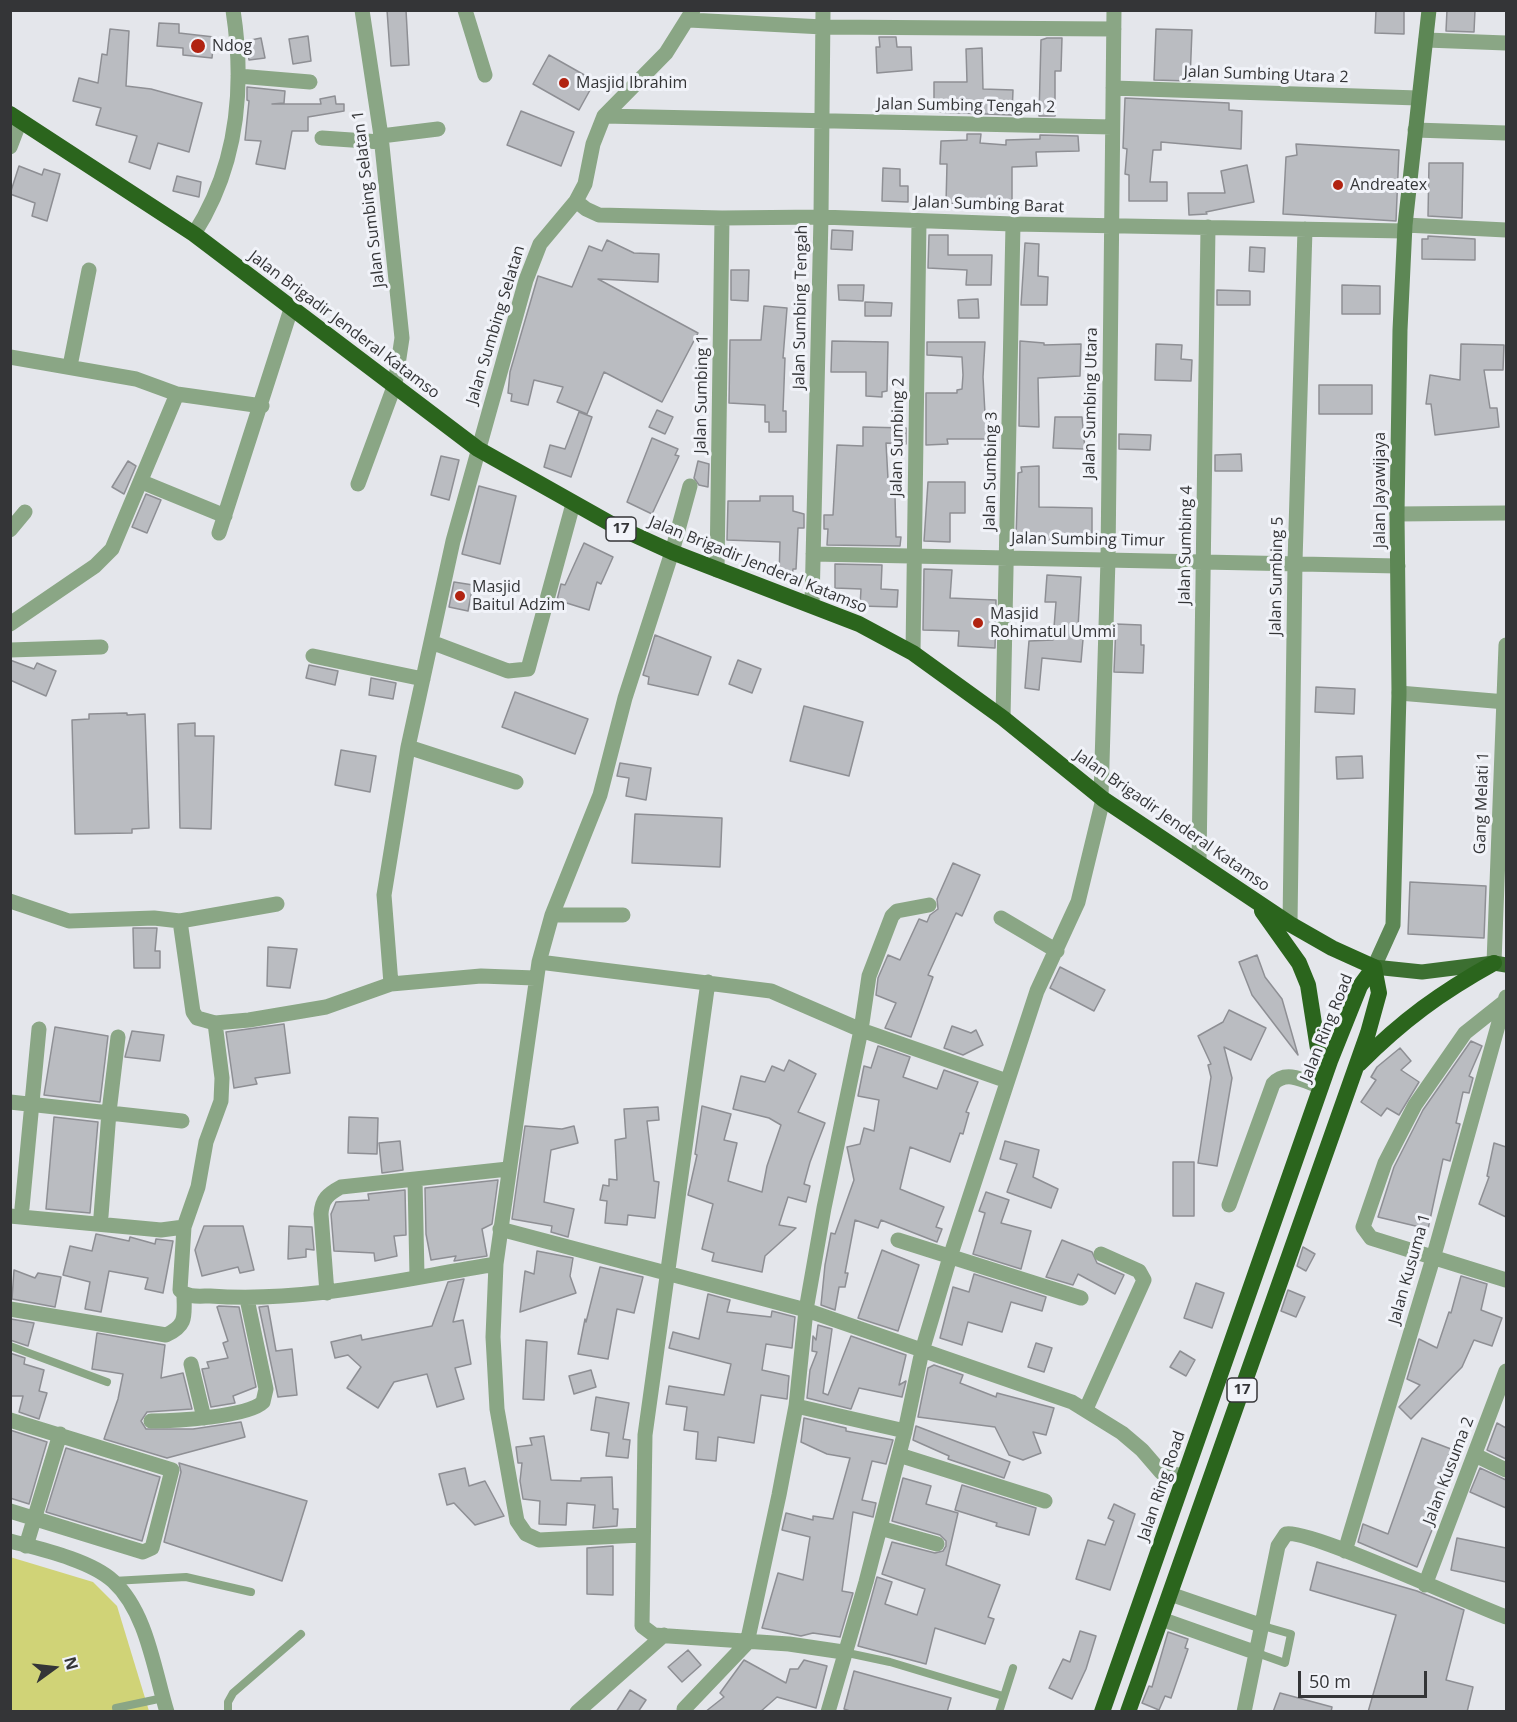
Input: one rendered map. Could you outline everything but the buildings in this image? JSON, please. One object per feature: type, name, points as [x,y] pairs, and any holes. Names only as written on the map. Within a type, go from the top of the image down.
[{"type":"highway","name":"Jalan Brigadir Jenderal Katamso","points":[[15,117],[194,234],[478,449],[573,504],[672,552],[812,604],[859,624],[913,653],[1003,718],[1102,798],[1290,924],[1332,948],[1374,967]]},
{"type":"highway","name":"17","points":[[1254,901],[1299,963],[1308,985],[1322,1085]]},
{"type":"highway","points":[[1355,1068],[1404,1020],[1445,991],[1500,964]]},
{"type":"highway","name":"Jalan Ring Road","points":[[1128,1712],[1355,1068],[1379,993],[1374,967]]},
{"type":"highway","name":"Jalan Ring Road","points":[[1102,1712],[1322,1085],[1360,986],[1374,967]]},
{"type":"main road","name":"Jalan Jayawijaya","points":[[1374,967],[1393,925],[1399,693],[1398,514],[1405,228],[1429,10]]},
{"type":"main road","points":[[1374,967],[1422,972],[1500,964]]},
{"type":"street","points":[[194,234],[209,210],[229,160],[238,76],[233,10]]},
{"type":"street","name":"Jalan Sumbing Selatan 1","points":[[358,484],[395,384],[402,338],[381,139],[362,10]]},
{"type":"street","points":[[465,10],[485,75]]},
{"type":"street","name":"Jalan Sumbing Tengah","points":[[812,604],[821,217],[820,120],[823,10]]},
{"type":"street","name":"Jalan Sumbing Utara","points":[[828,1712],[843,1652],[880,1528],[905,1431],[922,1351],[950,1257],[1037,991],[1078,902],[1102,798],[1108,558],[1114,10]]},
{"type":"street","points":[[691,15],[823,27],[1114,29]]},
{"type":"street","name":"Jalan Sumbing Selatan","points":[[391,984],[384,895],[408,747],[453,541],[534,254],[576,201],[585,184],[593,144],[604,116],[666,53],[691,15]]},
{"type":"street","points":[[1426,40],[1506,43]]},
{"type":"street","points":[[238,76],[310,82]]},
{"type":"street","name":"Jalan Sumbing Utara 2","points":[[1113,88],[1418,98]]},
{"type":"street","name":"Jalan Sumbing Tengah 2","points":[[604,116],[1112,127]]},
{"type":"street","points":[[10,147],[15,117]]},
{"type":"street","points":[[322,138],[381,139],[438,129]]},
{"type":"street","points":[[1414,130],[1506,133]]},
{"type":"street","name":"Jalan Sumbing Barat","points":[[576,201],[599,215],[722,218],[821,217],[1111,226],[1506,230]]},
{"type":"street","name":"Jalan Sumbing 1","points":[[717,570],[722,218]]},
{"type":"street","name":"Jalan Sumbing 2","points":[[913,653],[919,221]]},
{"type":"street","name":"Jalan Sumbing 3","points":[[1003,718],[1013,224]]},
{"type":"street","name":"Jalan Sumbing 4","points":[[1199,862],[1208,227]]},
{"type":"street","name":"Jalan Sumbing 5","points":[[1290,924],[1295,562],[1305,229]]},
{"type":"street","points":[[70,366],[89,270]]},
{"type":"street","points":[[219,533],[291,309]]},
{"type":"street","points":[[10,357],[136,378],[177,394],[262,405]]},
{"type":"street","points":[[10,624],[95,566],[112,549],[177,394]]},
{"type":"street","points":[[142,482],[225,516]]},
{"type":"street","points":[[642,1535],[539,1540],[526,1534],[517,1521],[497,1409],[493,1337],[496,1264],[539,962],[552,915],[600,795],[625,698],[672,552],[690,486]]},
{"type":"street","points":[[431,642],[508,671],[528,669],[573,504]]},
{"type":"street","points":[[10,530],[25,512]]},
{"type":"street","points":[[1398,514],[1506,513]]},
{"type":"street","name":"Jalan Sumbing Timur","points":[[813,554],[1108,558],[1398,566]]},
{"type":"street","name":"Gang Melati 1","points":[[1500,964],[1506,645]]},
{"type":"street","points":[[10,650],[101,647]]},
{"type":"street","points":[[313,656],[423,679]]},
{"type":"street","points":[[1399,693],[1505,702]]},
{"type":"street","points":[[408,747],[516,782]]},
{"type":"street","points":[[10,902],[69,921],[154,918],[180,921],[277,904]]},
{"type":"street","points":[[684,1709],[747,1643],[780,1495],[796,1406],[806,1310],[824,1208],[861,1030],[869,976],[887,925],[897,911],[929,905]]},
{"type":"street","points":[[552,915],[623,915]]},
{"type":"street","points":[[1001,918],[1057,951]]},
{"type":"street","points":[[180,921],[193,1012],[197,1018],[215,1023],[326,1007],[391,984],[481,976],[536,978]]},
{"type":"street","points":[[539,962],[771,991],[861,1030],[1007,1081]]},
{"type":"street","points":[[708,982],[645,1435],[642,1626],[654,1635],[789,1644],[843,1652]]},
{"type":"street","points":[[1505,999],[1465,1033],[1421,1096],[1385,1163],[1363,1227],[1371,1238],[1434,1255],[1506,1280]]},
{"type":"street","name":"Jalan Kusuma 1","points":[[1345,1551],[1434,1255],[1505,999]]},
{"type":"street","points":[[215,1023],[222,1078],[221,1101],[206,1142],[198,1187],[184,1227],[180,1290],[184,1294],[247,1299],[327,1293],[496,1264]]},
{"type":"street","points":[[39,1029],[34,1104],[16,1212],[160,1230],[184,1227]]},
{"type":"street","points":[[101,1216],[109,1112],[118,1036]]},
{"type":"street","points":[[1229,1205],[1272,1084],[1284,1076],[1290,1076],[1322,1085]]},
{"type":"street","points":[[10,1102],[182,1121]]},
{"type":"street","points":[[327,1293],[321,1214],[324,1198],[341,1187],[508,1169]]},
{"type":"street","points":[[415,1179],[417,1276]]},
{"type":"street","points":[[500,1229],[806,1310],[1086,1409],[1136,1444],[1161,1472],[1184,1476]]},
{"type":"street","points":[[898,1240],[1081,1298]]},
{"type":"street","points":[[1086,1409],[1144,1280],[1139,1271],[1101,1254]]},
{"type":"street","points":[[10,1308],[166,1335],[183,1323],[184,1294]]},
{"type":"street","points":[[151,1421],[204,1418],[259,1406],[266,1396],[247,1299]]},
{"type":"street","points":[[190,1364],[204,1418]]},
{"type":"street","name":"Jalan Kusuma 2","points":[[1425,1585],[1506,1371]]},
{"type":"street","points":[[796,1406],[905,1431]]},
{"type":"street","points":[[10,1420],[172,1470],[152,1548],[142,1552],[10,1511]]},
{"type":"street","points":[[26,1546],[60,1434]]},
{"type":"street","points":[[899,1455],[1045,1501]]},
{"type":"street","points":[[1474,1455],[1506,1470]]},
{"type":"street","points":[[880,1528],[937,1544]]},
{"type":"street","points":[[1244,1712],[1278,1546],[1282,1537],[1296,1533],[1506,1617]]},
{"type":"street","points":[[10,1541],[58,1555],[113,1581],[136,1615],[165,1705]]},
{"type":"street","points":[[1170,1594],[1263,1626]]},
{"type":"street","points":[[1161,1619],[1257,1653]]},
{"type":"street","points":[[577,1712],[664,1635]]},
{"type":"lane","points":[[10,1346],[107,1382]]},
{"type":"lane","points":[[113,1581],[186,1577],[251,1592]]},
{"type":"lane","points":[[1257,1653],[1285,1663],[1291,1634],[1263,1626]]},
{"type":"lane","points":[[228,1712],[228,1702],[233,1694],[301,1634]]},
{"type":"lane","points":[[843,1652],[1003,1696]]},
{"type":"lane","points":[[999,1712],[1013,1668]]},
{"type":"lane","points":[[116,1708],[165,1705]]},
{"type":"green space","points":[[10,1557],[93,1582],[117,1606],[149,1711],[12,1711]]},
{"type":"place","name":"Ndog","points":[[198,46]]},
{"type":"place","name":"Masjid Ibrahim","points":[[564,83]]},
{"type":"place","name":"Andreatex","points":[[1338,185]]},
{"type":"place","name":"Masjid Baitul Adzim","points":[[460,596]]},
{"type":"place","name":"Masjid Rohimatul Ummi","points":[[978,623]]}]
